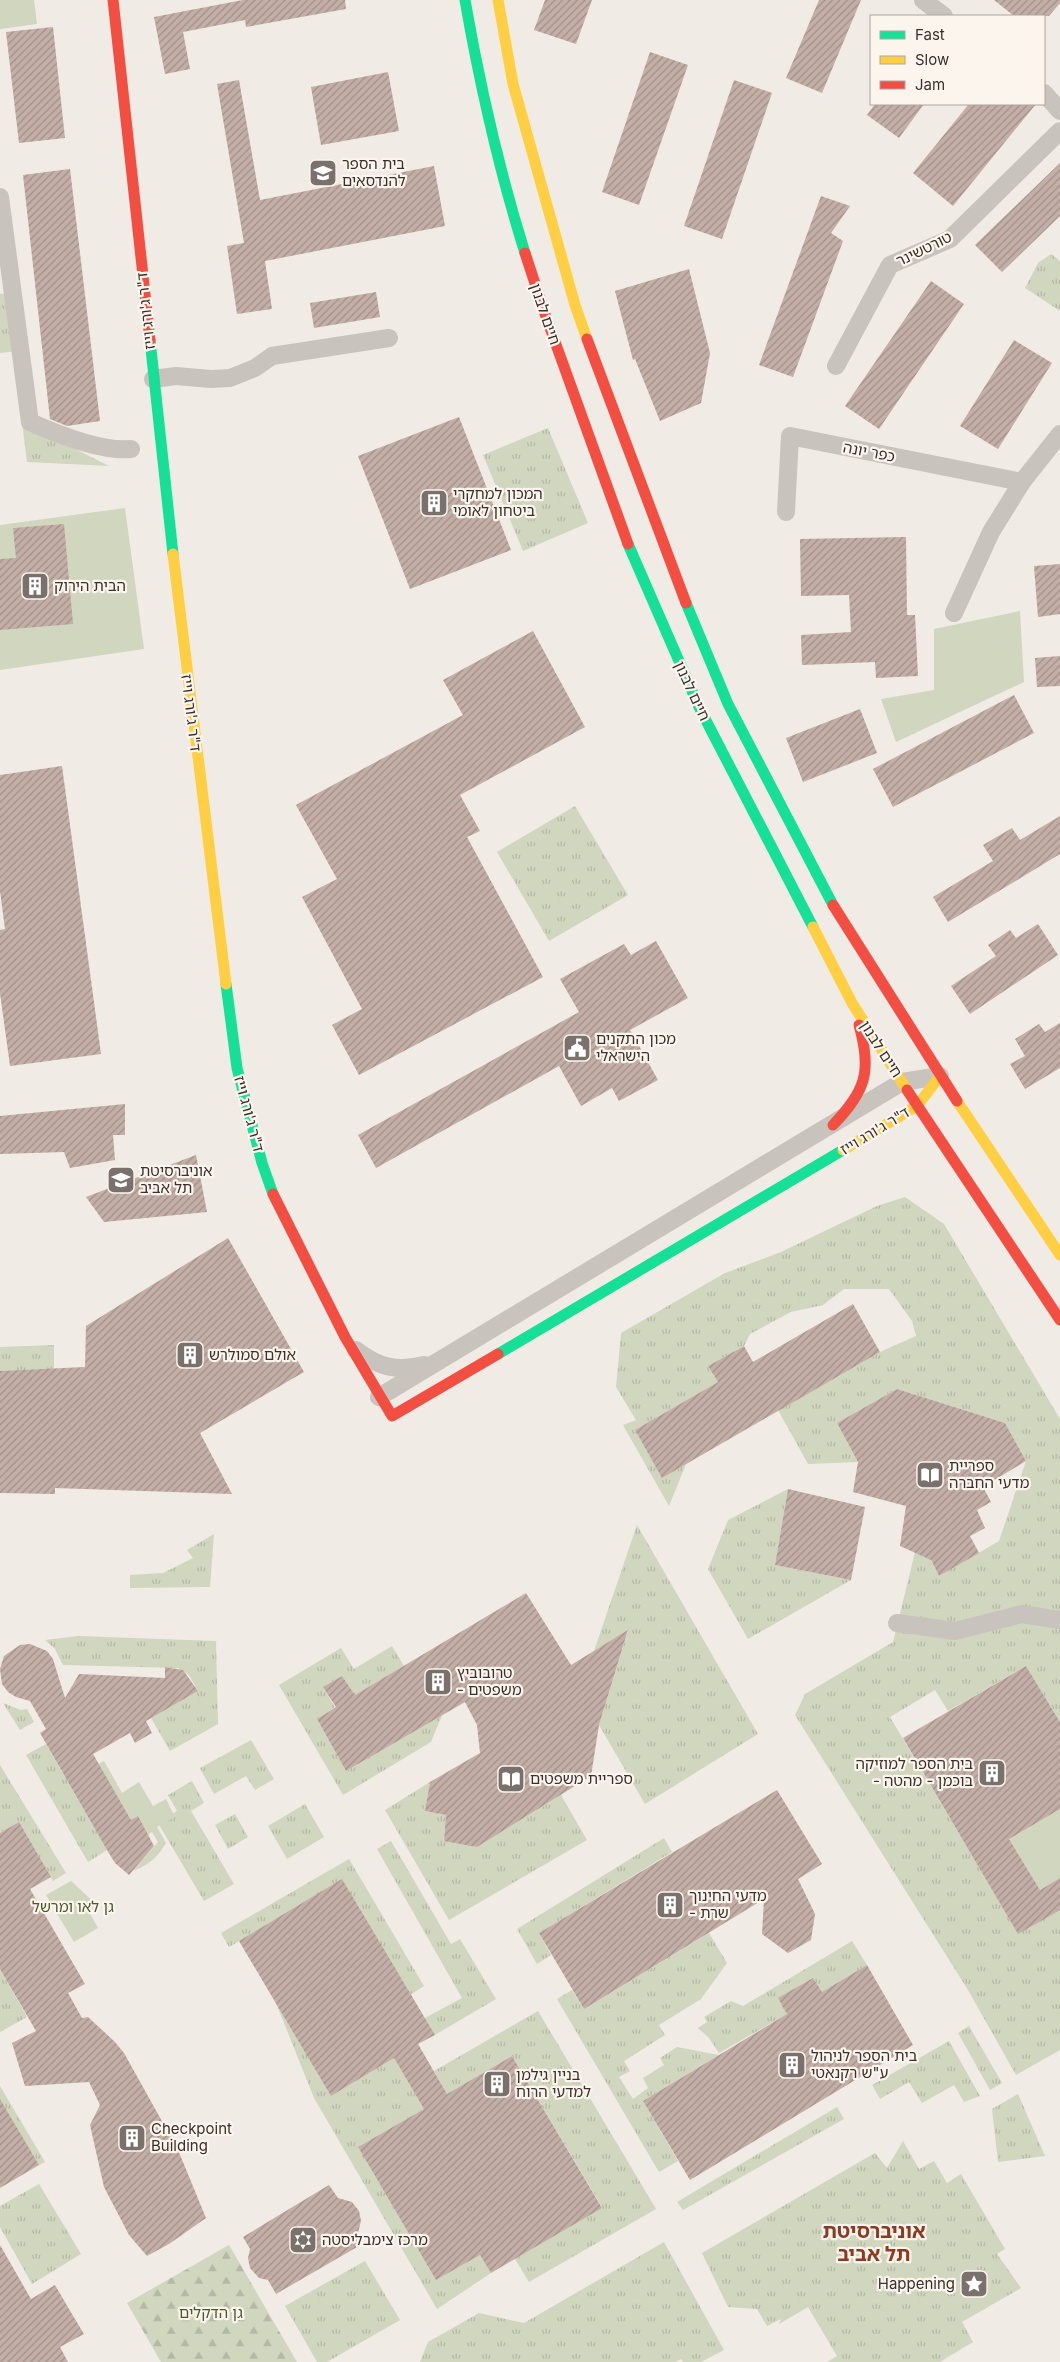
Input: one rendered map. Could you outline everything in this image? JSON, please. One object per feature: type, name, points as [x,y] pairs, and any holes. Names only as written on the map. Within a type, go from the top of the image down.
[{"type":"main road","name":"ד\"ר ג'ורג וייז","points":[[113,0],[191,718],[237,1068],[271,1192],[345,1337],[392,1416],[917,1106],[940,1076]]},
{"type":"main road","name":"חיים לבנון","points":[[465,0],[478,76],[507,196],[545,314],[634,561],[699,707],[852,1003],[917,1106],[1060,1320]]},
{"type":"main road","name":"חיים לבנון","points":[[498,0],[513,84],[576,305],[669,562],[728,704],[827,895],[940,1076],[1060,1256]]},
{"type":"main road","points":[[833,1125],[856,1102],[863,1090],[866,1074],[866,1055],[852,1003]]},
{"type":"street","points":[[923,0],[943,15]]},
{"type":"street","points":[[1045,94],[1060,111]]},
{"type":"street","name":"טורטשינר","points":[[836,366],[890,265],[950,240],[1060,131]]},
{"type":"street","points":[[0,197],[30,422],[51,432],[117,450],[131,449]]},
{"type":"street","points":[[153,379],[176,376],[211,379],[230,378],[254,368],[272,356],[389,338]]},
{"type":"street","points":[[954,613],[991,532],[1022,482],[1060,434]]},
{"type":"street","name":"כפר יונה","points":[[786,512],[790,436],[1022,482]]},
{"type":"street","name":"ד\"ר ג'ורג וייז","points":[[379,1397],[902,1082],[940,1076]]},
{"type":"street","points":[[345,1337],[365,1357],[386,1368],[414,1368],[446,1358]]},
{"type":"street","points":[[897,1623],[955,1631],[1022,1614],[1060,1620]]},
{"type":"green space","points":[[0,0],[34,0],[37,24],[0,29]]},
{"type":"green space","points":[[1051,254],[1060,261],[1060,311],[1025,288],[1038,263]]},
{"type":"green space","points":[[10,293],[17,351],[0,353],[0,294]]},
{"type":"green space","points":[[22,422],[109,466],[27,462]]},
{"type":"green space","points":[[548,428],[588,523],[523,551],[483,455]]},
{"type":"green space","points":[[125,508],[144,649],[0,670],[0,525]]},
{"type":"green space","points":[[1020,611],[1024,682],[896,742],[881,699],[934,690],[934,629]]},
{"type":"green space","points":[[575,806],[628,895],[549,941],[497,852]]},
{"type":"green space","points":[[905,1197],[944,1224],[1060,1419],[1060,1722],[1026,1666],[948,1711],[935,1690],[890,1717],[1018,1933],[1060,1909],[1060,2050],[1016,2075],[968,1990],[795,1715],[805,1694],[893,1642],[915,1552],[930,1559],[939,1576],[999,1541],[1026,1461],[1005,1423],[897,1389],[837,1423],[858,1462],[808,1464],[778,1410],[880,1352],[916,1336],[912,1321],[889,1289],[844,1289],[823,1305],[791,1312],[750,1334],[744,1346],[708,1366],[718,1382],[635,1430],[662,1477],[686,1464],[669,1506],[623,1425],[636,1420],[616,1387],[621,1333],[725,1273],[781,1252],[877,1206]]},
{"type":"green space","points":[[54,1345],[54,1369],[0,1371],[0,1347]]},
{"type":"green space","points":[[788,1489],[775,1565],[851,1580],[748,1639],[708,1569],[728,1520]]},
{"type":"green space","points":[[637,1525],[758,1734],[645,1804],[599,1725],[628,1631],[594,1651]]},
{"type":"green space","points":[[214,1534],[210,1587],[130,1588],[130,1575],[163,1573],[193,1558],[187,1550]]},
{"type":"green space","points":[[78,1636],[216,1641],[218,1724],[170,1751],[151,1718],[198,1691],[189,1675],[178,1668],[63,1665],[55,1649],[45,1640]]},
{"type":"green space","points":[[392,1646],[404,1666],[355,1695],[342,1676],[323,1687],[335,1707],[317,1719],[346,1771],[442,1715],[431,1742],[343,1795],[279,1685],[341,1648],[354,1669]]},
{"type":"green space","points":[[3,1703],[21,1710],[27,1709],[34,1722],[20,1730]]},
{"type":"green space","points":[[251,1740],[274,1779],[255,1790],[246,1776],[214,1794],[200,1768]]},
{"type":"green space","points":[[46,1744],[107,1850],[88,1862],[26,1755]]},
{"type":"green space","points":[[104,1761],[122,1793],[139,1782],[153,1806],[166,1799],[175,1817],[157,1827],[166,1843],[159,1853],[144,1866],[133,1871],[158,1842],[152,1832],[148,1835],[131,1820],[98,1764]]},
{"type":"green space","points":[[0,1765],[66,1873],[53,1881],[19,1822],[0,1833]]},
{"type":"green space","points":[[192,1781],[204,1803],[191,1811],[234,1884],[204,1901],[158,1823],[177,1811],[168,1795]]},
{"type":"green space","points":[[430,1782],[425,1811],[446,1815],[444,1840],[477,1847],[561,1795],[587,1840],[449,1920],[385,1810]]},
{"type":"green space","points":[[305,1804],[324,1837],[287,1859],[268,1826]]},
{"type":"green space","points":[[1060,1809],[1060,1878],[1040,1890],[1009,1839]]},
{"type":"green space","points":[[235,1814],[248,1837],[228,1849],[215,1825]]},
{"type":"green space","points":[[664,1838],[672,1852],[539,1933],[551,1955],[537,1964],[517,1929]]},
{"type":"green space","points":[[391,1841],[451,1944],[460,1939],[496,1999],[433,2036],[425,2018],[462,1998],[377,1849]]},
{"type":"green space","points":[[349,1859],[424,1986],[410,1995],[342,1880],[229,1947],[221,1933]]},
{"type":"green space","name":"גן לאו ומרשל","points":[[71,1881],[98,1906],[89,1912],[98,1928],[74,1942],[46,1895]]},
{"type":"green space","points":[[709,1933],[727,1963],[701,1999],[659,2025],[665,2035],[624,2061],[630,2071],[619,2077],[633,2099],[648,2088],[643,2078],[664,2065],[660,2058],[677,2047],[719,2055],[643,2101],[678,2161],[659,2172],[557,1999],[572,1990],[584,2009]]},
{"type":"green space","points":[[852,1941],[867,1965],[822,1992],[813,1978],[779,1998],[787,2014],[719,2053],[709,2038],[698,2028],[707,2022],[704,2017],[731,2001],[743,2006]]},
{"type":"green space","points":[[0,1969],[27,2017],[0,2032]]},
{"type":"green space","points":[[272,1993],[331,2096],[394,2058],[424,2109],[358,2147],[436,2280],[480,2255],[491,2273],[437,2309],[314,2098]]},
{"type":"green space","points":[[538,2011],[656,2209],[529,2282],[515,2259],[602,2207],[512,2056],[447,2094],[434,2071]]},
{"type":"green space","points":[[969,2026],[1002,2083],[990,2090],[958,2033]]},
{"type":"green space","points":[[949,2041],[980,2096],[964,2102],[954,2085],[922,2103],[909,2082],[880,2099],[872,2085]]},
{"type":"green space","points":[[0,2086],[45,2162],[39,2165],[5,2108],[0,2110]]},
{"type":"green space","points":[[1018,2094],[1045,2156],[998,2162],[992,2109]]},
{"type":"green space","points":[[837,2107],[844,2119],[683,2210],[677,2202]]},
{"type":"green space","points":[[903,2141],[919,2169],[934,2161],[947,2183],[961,2174],[1005,2249],[997,2254],[1021,2288],[962,2322],[973,2342],[940,2362],[827,2362],[837,2356],[808,2307],[779,2324],[781,2319],[767,2326],[757,2309],[728,2307],[702,2253],[875,2153],[887,2168]]},
{"type":"green space","points":[[39,2184],[81,2254],[32,2284],[0,2227],[0,2206]]},
{"type":"green space","points":[[664,2242],[724,2350],[701,2362],[683,2362],[681,2359],[675,2362],[420,2362],[428,2342],[479,2313],[524,2323]]},
{"type":"green space","name":"גן הדקלים","points":[[229,2245],[297,2362],[161,2362],[127,2303]]},
{"type":"green space","points":[[365,2261],[400,2320],[327,2362],[317,2362],[285,2306]]},
{"type":"building","points":[[243,0],[345,0],[346,9],[246,27],[245,20],[183,32],[190,69],[165,74],[154,17]]},
{"type":"building","points":[[545,0],[592,0],[576,44],[534,30]]},
{"type":"building","points":[[819,0],[861,0],[822,93],[786,78]]},
{"type":"building","points":[[994,0],[1060,0],[1060,3],[1049,16],[1013,15]]},
{"type":"building","points":[[53,27],[65,138],[19,143],[6,32]]},
{"type":"building","points":[[650,52],[688,65],[639,205],[602,192]]},
{"type":"building","points":[[388,72],[399,131],[321,145],[311,87]]},
{"type":"building","points":[[239,80],[260,200],[434,166],[445,226],[265,261],[272,309],[237,314],[227,246],[244,243],[217,84]]},
{"type":"building","points":[[734,80],[772,93],[722,239],[684,226]]},
{"type":"building","points":[[874,105],[923,105],[899,138],[867,115]]},
{"type":"building","points":[[968,105],[1035,105],[953,206],[913,173]]},
{"type":"building","points":[[1060,163],[1060,216],[1002,272],[975,245]]},
{"type":"building","points":[[70,169],[100,421],[67,426],[50,419],[23,175]]},
{"type":"building","points":[[821,196],[850,206],[831,233],[843,241],[793,377],[759,365]]},
{"type":"building","points":[[689,269],[710,353],[701,403],[660,421],[635,359],[633,360],[615,291]]},
{"type":"building","points":[[931,281],[964,304],[879,429],[845,406]]},
{"type":"building","points":[[376,292],[380,317],[314,328],[310,303]]},
{"type":"building","points":[[1014,340],[1052,363],[998,449],[960,426]]},
{"type":"building","name":"המכון למחקרי ביטחון לאומי","points":[[459,417],[511,550],[410,589],[358,456]]},
{"type":"building","name":"הבית הירוק","points":[[64,524],[73,624],[0,630],[0,559],[16,558],[13,528]]},
{"type":"building","points":[[906,537],[907,615],[915,615],[918,676],[876,678],[875,662],[802,665],[801,635],[851,632],[849,595],[801,596],[800,539]]},
{"type":"building","points":[[1060,564],[1060,614],[1038,617],[1034,566]]},
{"type":"building","points":[[533,631],[585,727],[460,795],[480,831],[467,837],[543,977],[359,1075],[332,1025],[362,1009],[302,897],[337,879],[296,805],[463,715],[443,680]]},
{"type":"building","points":[[1060,656],[1060,686],[1037,687],[1035,658]]},
{"type":"building","points":[[1014,695],[1034,733],[893,807],[873,769]]},
{"type":"building","points":[[860,709],[877,753],[803,782],[786,738]]},
{"type":"building","points":[[62,766],[101,1054],[10,1066],[0,993],[0,930],[5,929],[0,891],[0,775]]},
{"type":"building","points":[[1060,816],[1060,854],[948,922],[933,897],[993,861],[983,845],[1012,828],[1020,840]]},
{"type":"building","points":[[1038,924],[1058,955],[970,1014],[951,986],[996,956],[988,945],[1010,930],[1016,938]]},
{"type":"building","name":"מכון התקנים הישראלי","points":[[656,941],[688,998],[630,1030],[658,1080],[619,1101],[612,1088],[581,1106],[559,1066],[376,1168],[358,1135],[579,1012],[560,979],[624,944],[631,955]]},
{"type":"building","points":[[1060,1023],[1060,1068],[1025,1089],[1010,1064],[1025,1056],[1015,1039],[1039,1024],[1045,1032]]},
{"type":"building","points":[[125,1104],[125,1135],[113,1135],[115,1160],[70,1168],[64,1152],[0,1154],[0,1116]]},
{"type":"building","points":[[196,1155],[207,1212],[104,1222],[86,1197]]},
{"type":"building","name":"אולם סמולרש","points":[[228,1238],[304,1372],[200,1433],[232,1494],[55,1488],[55,1494],[0,1493],[0,1371],[85,1367],[86,1326]]},
{"type":"building","points":[[853,1304],[880,1352],[662,1478],[635,1430],[718,1382],[708,1366],[744,1346],[753,1362]]},
{"type":"building","name":"ספריית מדעי החברה","points":[[897,1389],[1005,1423],[1026,1461],[983,1487],[991,1502],[977,1510],[985,1528],[970,1536],[979,1553],[939,1576],[931,1560],[900,1546],[906,1506],[853,1492],[858,1462],[837,1423]]},
{"type":"building","points":[[788,1489],[865,1507],[851,1580],[775,1565]]},
{"type":"building","points":[[526,1593],[571,1665],[628,1630],[599,1725],[591,1776],[477,1847],[444,1841],[446,1815],[425,1811],[430,1782],[480,1753],[477,1725],[465,1702],[346,1771],[317,1719],[336,1707],[323,1687],[342,1676],[355,1695]]},
{"type":"building","points":[[30,1644],[47,1651],[53,1659],[65,1698],[79,1674],[165,1678],[165,1667],[183,1670],[198,1691],[146,1721],[152,1733],[135,1743],[130,1733],[93,1754],[131,1820],[138,1816],[154,1846],[129,1875],[115,1863],[40,1733],[46,1729],[30,1701],[16,1697],[8,1692],[2,1684],[0,1669],[4,1656],[20,1645]]},
{"type":"building","name":"בית הספר למוזיקה - בוכמן - מהטה","points":[[1026,1666],[1060,1722],[1060,1809],[1009,1839],[1040,1890],[1060,1878],[1060,1910],[1018,1934],[903,1738]]},
{"type":"building","name":"מדעי החינוך - שרת","points":[[777,1790],[822,1864],[798,1879],[815,1914],[811,1940],[788,1953],[762,1934],[764,1899],[584,2009],[539,1933]]},
{"type":"building","name":"Checkpoint Building","points":[[19,1822],[51,1877],[30,1889],[85,1984],[68,1993],[82,2018],[88,2017],[124,2053],[178,2150],[206,2218],[169,2244],[147,2256],[129,2235],[104,2187],[90,2125],[100,2105],[89,2082],[25,2086],[12,2043],[36,2031],[0,1969],[0,1833]]},
{"type":"building","name":"בניין גילמן למדעי הרוח","points":[[342,1879],[435,2035],[418,2044],[447,2094],[512,2056],[602,2208],[491,2273],[480,2255],[436,2280],[358,2147],[424,2109],[394,2058],[331,2096],[239,1941]]},
{"type":"building","name":"בית הספר לניהול ע\"ש רקנאטי","points":[[867,1965],[913,2045],[690,2180],[643,2101],[787,2014],[778,1998],[813,1978],[822,1992]]},
{"type":"building","points":[[0,2099],[39,2165],[0,2188]]},
{"type":"building","name":"מרכז צימבליסטה","points":[[329,2185],[338,2198],[352,2202],[359,2211],[361,2221],[358,2233],[364,2243],[276,2294],[268,2280],[259,2278],[250,2268],[248,2258],[250,2249],[243,2237]]},
{"type":"building","points":[[0,2245],[31,2299],[55,2285],[84,2334],[60,2347],[68,2362],[0,2362]]},
{"type":"traffic: fast","points":[[465,0],[491,128],[525,253]]},
{"type":"traffic: fast","points":[[150,340],[173,554]]},
{"type":"traffic: fast","points":[[628,544],[699,707],[813,927]]},
{"type":"traffic: fast","points":[[686,603],[728,704],[833,905]]},
{"type":"traffic: fast","points":[[226,984],[237,1068],[262,1163],[273,1194]]},
{"type":"traffic: fast","points":[[498,1354],[843,1150]]},
{"type":"traffic: slow","points":[[498,0],[513,84],[575,305],[587,339]]},
{"type":"traffic: slow","points":[[173,554],[226,984]]},
{"type":"traffic: slow","points":[[813,927],[852,1003],[907,1090]]},
{"type":"traffic: slow","points":[[843,1150],[917,1106],[940,1076]]},
{"type":"traffic: slow","points":[[957,1101],[1060,1255]]},
{"type":"traffic: jam","points":[[113,0],[150,340]]},
{"type":"traffic: jam","points":[[525,253],[628,544]]},
{"type":"traffic: jam","points":[[587,339],[686,603]]},
{"type":"traffic: jam","points":[[833,905],[957,1101]]},
{"type":"traffic: jam","points":[[833,1125],[853,1102],[863,1080],[865,1055],[859,1025]]},
{"type":"traffic: jam","points":[[907,1090],[1060,1320]]},
{"type":"traffic: jam","points":[[273,1194],[345,1337],[392,1416],[498,1354]]},
{"type":"place","name":"בית הספר להנדסאים","points":[[323,173]]},
{"type":"place","name":"המכון למחקרי ביטחון לאומי","points":[[434,503]]},
{"type":"place","name":"הבית הירוק","points":[[35,586]]},
{"type":"place","name":"מכון התקנים הישראלי","points":[[577,1048]]},
{"type":"place","name":"אוניברסיטת תל אביב","points":[[121,1180]]},
{"type":"place","name":"אולם סמולרש","points":[[190,1355]]},
{"type":"place","name":"ספריית מדעי החברה","points":[[930,1475]]},
{"type":"place","name":"טרובוביץ - משפטים","points":[[438,1682]]},
{"type":"place","name":"בית הספר למוזיקה - בוכמן - מהטה","points":[[992,1773]]},
{"type":"place","name":"ספריית משפטים","points":[[511,1779]]},
{"type":"place","name":"מדעי החינוך - שרת","points":[[670,1905]]},
{"type":"place","name":"בית הספר לניהול ע\"ש רקנאטי","points":[[792,2065]]},
{"type":"place","name":"בניין גילמן למדעי הרוח","points":[[497,2084]]},
{"type":"place","name":"Checkpoint Building","points":[[132,2138]]},
{"type":"place","name":"מרכז צימבליסטה","points":[[303,2240]]},
{"type":"place","name":"Happening","points":[[974,2284]]},
{"type":"district","name":"אוניברסיטת תל אביב","points":[[874,2242]]}]
